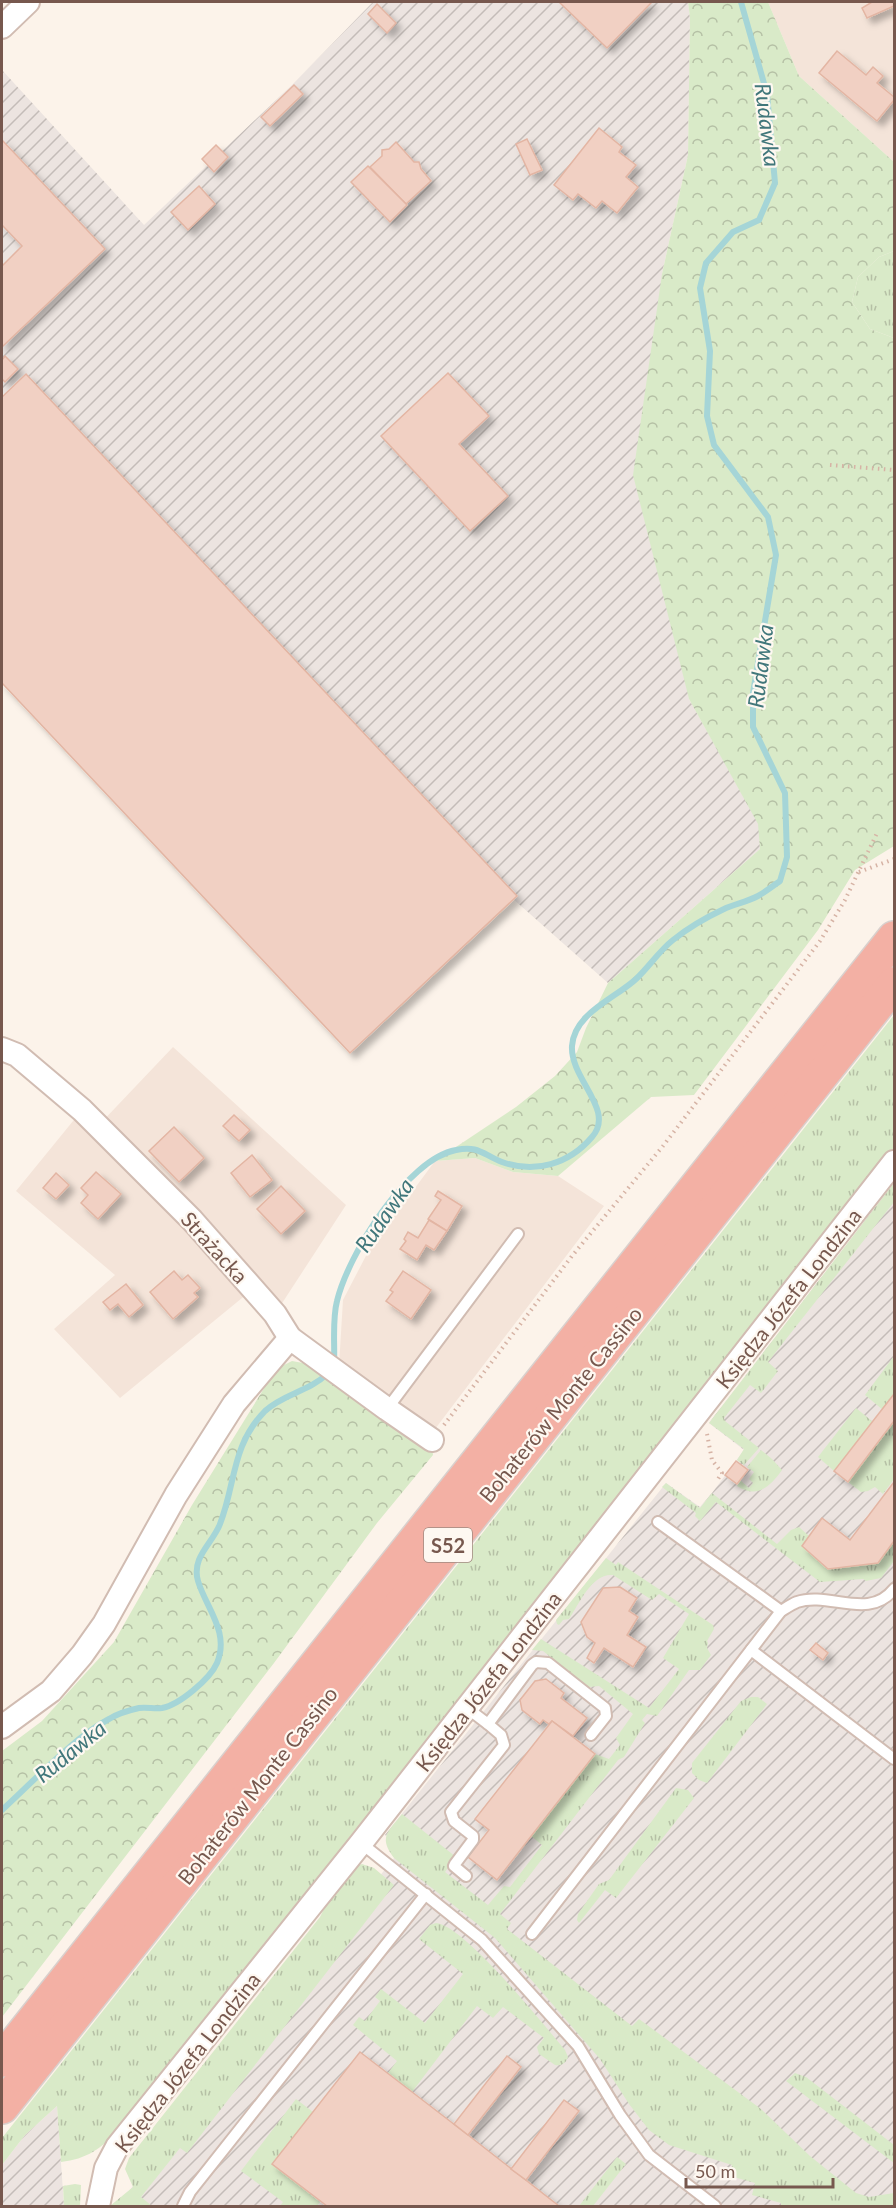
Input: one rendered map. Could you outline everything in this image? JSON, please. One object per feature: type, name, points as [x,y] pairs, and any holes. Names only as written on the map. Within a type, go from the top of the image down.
[{"type":"highway","name":"Bohaterów Monte Cassino","points":[[2,2060],[894,938]]},
{"type":"highway","name":"Bohaterów Monte Cassino","points":[[2,2107],[894,984]]},
{"type":"street","points":[[2,27],[28,2]]},
{"type":"street","name":"Strażacka","points":[[2,1049],[17,1055],[82,1110],[184,1212],[275,1314],[290,1338],[432,1440]]},
{"type":"street","name":"Księdza Józefa Londzina","points":[[98,2206],[106,2168],[117,2147],[361,1843],[894,1162]]},
{"type":"street","points":[[2,1727],[51,1690],[82,1655],[104,1624],[176,1495],[234,1404],[290,1338]]},
{"type":"lane","points":[[387,1409],[518,1234]]},
{"type":"lane","points":[[658,1522],[781,1611]]},
{"type":"lane","points":[[532,1934],[781,1611],[797,1602],[814,1600],[850,1605],[866,1604],[879,1601],[894,1589]]},
{"type":"lane","points":[[751,1650],[894,1759]]},
{"type":"lane","points":[[488,1724],[532,1665],[542,1662],[548,1664],[605,1708],[606,1716],[591,1735]]},
{"type":"lane","points":[[466,1876],[454,1864],[473,1840],[473,1836],[454,1821],[451,1812],[504,1745],[501,1735],[467,1707]]},
{"type":"lane","points":[[361,1843],[482,1940],[578,2046],[620,2115],[649,2155],[715,2206]]},
{"type":"lane","points":[[183,2206],[190,2192],[426,1894]]},
{"type":"path","points":[[830,465],[894,470]]},
{"type":"path","points":[[432,1440],[572,1256],[663,1146],[820,941],[845,900],[878,831]]},
{"type":"path","points":[[859,872],[894,859]]},
{"type":"shaded area","points":[[373,2],[688,2],[690,18],[688,155],[662,274],[689,699],[759,824],[760,849],[608,983],[357,761],[97,500],[2,392],[2,70],[144,225],[292,85]]},
{"type":"shaded area","points":[[768,2],[894,2],[894,162],[799,76]]},
{"type":"shaded area","points":[[173,1047],[346,1205],[275,1314],[253,1289],[120,1398],[54,1329],[115,1275],[16,1191],[82,1110],[98,1126]]},
{"type":"shaded area","points":[[475,1158],[513,1172],[558,1176],[604,1206],[432,1433],[339,1366],[343,1300],[369,1250],[435,1161]]},
{"type":"shaded area","points":[[894,1183],[894,2206],[117,2206],[402,1848],[385,1835],[666,1483],[700,1507],[712,1493],[744,1450],[709,1423]]},
{"type":"shaded area","points":[[57,2106],[64,2206],[2,2206],[2,2165],[25,2135]]},
{"type":"green space","points":[[688,2],[768,2],[799,76],[894,162],[894,251],[879,257],[858,277],[852,302],[870,329],[894,338],[894,846],[855,870],[818,930],[694,1095],[651,1097],[558,1176],[513,1172],[475,1158],[435,1161],[516,1107],[555,1076],[577,1052],[608,983],[760,849],[758,824],[689,699],[633,475],[662,274],[688,155],[690,18]]},
{"type":"green space","points":[[894,251],[894,338],[870,329],[852,302],[858,277],[879,257]]},
{"type":"green space","points":[[894,1015],[894,1148],[355,1839],[118,2131],[92,2152],[61,2162],[57,2106],[25,2135],[2,2165],[2,2138]]},
{"type":"green space","points":[[894,1183],[894,1202],[768,1362],[778,1371],[761,1393],[750,1385],[724,1418],[759,1448],[744,1465],[737,1460],[744,1449],[709,1423]]},
{"type":"green space","points":[[894,1356],[894,1394],[883,1410],[865,1395]]},
{"type":"green space","points":[[292,1361],[314,1365],[432,1448],[433,1455],[377,1523],[274,1663],[2,2017],[2,1751],[42,1721],[114,1642],[192,1505],[276,1369]]},
{"type":"green space","points":[[856,1408],[873,1422],[834,1471],[818,1457]]},
{"type":"green space","points":[[894,1421],[894,1479],[883,1494],[875,1487],[861,1492],[848,1482]]},
{"type":"green space","points":[[761,1450],[782,1470],[768,1486],[757,1491],[744,1490],[737,1486],[740,1480],[749,1488],[753,1483],[749,1479],[754,1472],[747,1467]]},
{"type":"green space","points":[[666,1483],[700,1508],[712,1493],[777,1544],[791,1530],[799,1527],[809,1536],[802,1546],[828,1569],[878,1563],[894,1541],[894,1561],[881,1578],[866,1581],[863,1579],[820,1582],[716,1502],[700,1521],[695,1516],[696,1513],[662,1487]]},
{"type":"green space","points":[[606,1558],[616,1565],[618,1562],[713,1625],[714,1629],[707,1641],[707,1648],[711,1655],[700,1670],[689,1670],[657,1716],[647,1714],[642,1720],[645,1723],[624,1757],[618,1760],[500,1914],[511,1923],[507,1929],[632,2026],[639,2019],[761,2109],[810,2156],[856,2193],[869,2197],[894,2193],[894,2206],[781,2206],[781,2203],[752,2195],[755,2183],[730,2176],[732,2165],[669,2145],[649,2130],[600,2059],[495,1938],[394,1858],[389,1851],[387,1835],[402,1814],[456,1857],[445,1872],[488,1905],[504,1886],[510,1887],[542,1845],[531,1836],[595,1754],[609,1759],[620,1745],[616,1738],[633,1714],[599,1686],[589,1687],[543,1651],[532,1650],[541,1639],[649,1708],[679,1669],[663,1658],[689,1614],[659,1594],[652,1600],[613,1575],[605,1576],[592,1584],[569,1619],[557,1624],[556,1620]]},
{"type":"green space","points":[[758,1697],[767,1704],[707,1783],[699,1780],[692,1773],[692,1763],[741,1701]]},
{"type":"green space","points":[[676,1788],[688,1790],[694,1798],[616,1898],[605,1890],[579,1923],[578,1914],[599,1884],[609,1880]]},
{"type":"green space","points":[[362,1864],[374,1868],[394,1885],[187,2153],[180,2148],[141,2197],[152,2206],[110,2206],[133,2187],[125,2169],[129,2158],[320,1917],[344,1878]]},
{"type":"green space","points":[[436,1923],[449,1928],[484,1957],[565,2050],[568,2057],[565,2062],[555,2065],[539,2054],[537,2047],[544,2038],[503,2007],[493,2018],[477,2006],[412,2092],[388,2073],[397,2061],[353,2025],[359,2017],[365,2021],[380,2001],[375,1997],[381,1989],[425,2023],[463,1974],[419,1939],[430,1925]]},
{"type":"green space","points":[[795,2073],[806,2077],[894,2145],[894,2163],[786,2081]]},
{"type":"green space","points":[[296,2099],[313,2112],[273,2164],[320,2202],[317,2206],[280,2206],[283,2202],[241,2171]]},
{"type":"green space","points":[[617,2157],[626,2164],[593,2206],[579,2206]]},
{"type":"green space","points":[[81,2185],[80,2206],[64,2206],[63,2186]]},
{"type":"building","points":[[559,2],[652,2],[607,48]]},
{"type":"building","points":[[872,2],[894,2],[894,6],[867,18],[862,8]]},
{"type":"building","points":[[377,4],[396,23],[387,33],[368,14]]},
{"type":"building","points":[[837,51],[866,75],[873,67],[883,76],[877,83],[894,97],[894,100],[877,121],[819,73]]},
{"type":"building","points":[[294,85],[303,94],[270,126],[261,117]]},
{"type":"building","points":[[599,128],[622,147],[619,152],[636,165],[626,177],[638,187],[617,213],[602,201],[596,208],[578,194],[573,200],[554,185]]},
{"type":"building","points":[[527,139],[542,170],[530,175],[516,144]]},
{"type":"building","points":[[2,140],[105,249],[2,347],[2,266],[22,246],[2,225]]},
{"type":"building","points":[[396,142],[414,162],[419,162],[421,169],[431,181],[406,204],[370,167],[382,156],[382,150],[389,149]]},
{"type":"building","points":[[216,145],[228,157],[214,172],[202,159]]},
{"type":"building","points":[[368,166],[407,205],[390,222],[351,182]]},
{"type":"building","points":[[199,186],[215,204],[188,230],[171,212]]},
{"type":"building","points":[[5,356],[18,369],[5,382],[2,379],[2,360]]},
{"type":"building","points":[[448,373],[489,416],[459,444],[508,496],[470,531],[381,436]]},
{"type":"building","points":[[26,374],[517,896],[350,1053],[2,683],[2,397]]},
{"type":"building","points":[[234,1115],[250,1130],[239,1141],[223,1126]]},
{"type":"building","points":[[174,1127],[204,1158],[179,1182],[149,1151]]},
{"type":"building","points":[[252,1155],[272,1180],[250,1197],[231,1173]]},
{"type":"building","points":[[96,1172],[121,1194],[98,1219],[81,1203],[88,1195],[81,1188]]},
{"type":"building","points":[[56,1173],[69,1185],[56,1199],[43,1188]]},
{"type":"building","points":[[281,1186],[305,1211],[281,1234],[257,1209]]},
{"type":"building","points":[[438,1191],[462,1206],[447,1231],[428,1219],[441,1200],[435,1196]]},
{"type":"building","points":[[429,1220],[447,1231],[434,1250],[426,1245],[417,1260],[400,1249],[406,1241],[404,1239],[408,1232],[418,1238]]},
{"type":"building","points":[[174,1271],[182,1280],[188,1275],[200,1288],[194,1293],[198,1297],[173,1319],[150,1292]]},
{"type":"building","points":[[403,1271],[431,1290],[411,1319],[386,1301],[393,1292],[390,1290]]},
{"type":"building","points":[[126,1284],[143,1305],[129,1317],[118,1304],[110,1310],[103,1302]]},
{"type":"building","points":[[894,1394],[894,1421],[848,1482],[834,1471]]},
{"type":"building","points":[[736,1461],[748,1470],[737,1484],[725,1475]]},
{"type":"building","points":[[894,1482],[894,1541],[878,1563],[828,1569],[802,1546],[822,1518],[850,1540]]},
{"type":"building","points":[[620,1587],[637,1598],[629,1611],[638,1617],[627,1635],[646,1647],[633,1667],[604,1648],[594,1663],[587,1658],[595,1643],[587,1637],[581,1622],[603,1588]]},
{"type":"building","points":[[816,1643],[828,1653],[823,1660],[810,1650]]},
{"type":"building","points":[[546,1679],[564,1693],[561,1698],[587,1718],[573,1736],[552,1721],[549,1724],[543,1720],[540,1724],[522,1710],[520,1700],[535,1681]]},
{"type":"building","points":[[552,1721],[595,1754],[497,1880],[468,1857],[489,1830],[475,1819]]},
{"type":"building","points":[[360,2052],[559,2206],[327,2206],[272,2164]]},
{"type":"building","points":[[507,2056],[521,2067],[468,2135],[454,2124]]},
{"type":"building","points":[[564,2100],[579,2111],[526,2180],[511,2169]]},
{"type":"waterway","name":"Rudawka","points":[[334,1364],[335,1316],[343,1282],[367,1235],[400,1190],[418,1171],[437,1157],[456,1150],[476,1150],[502,1162],[527,1167],[562,1160],[583,1146],[598,1127],[599,1116],[573,1058],[572,1046],[580,1024],[597,1007],[636,979],[663,949],[679,936],[718,912],[758,896],[780,881],[787,857],[785,793],[753,727],[753,693],[776,555],[768,517],[714,445],[707,416],[710,351],[700,288],[706,263],[733,232],[759,220],[775,183],[767,94],[741,2]]},
{"type":"waterway","name":"Rudawka","points":[[2,1810],[67,1749],[95,1727],[116,1715],[132,1710],[169,1706],[193,1690],[208,1676],[217,1663],[221,1641],[198,1581],[197,1572],[200,1557],[220,1524],[240,1451],[254,1424],[265,1411],[280,1400],[313,1385],[327,1374]]}]
